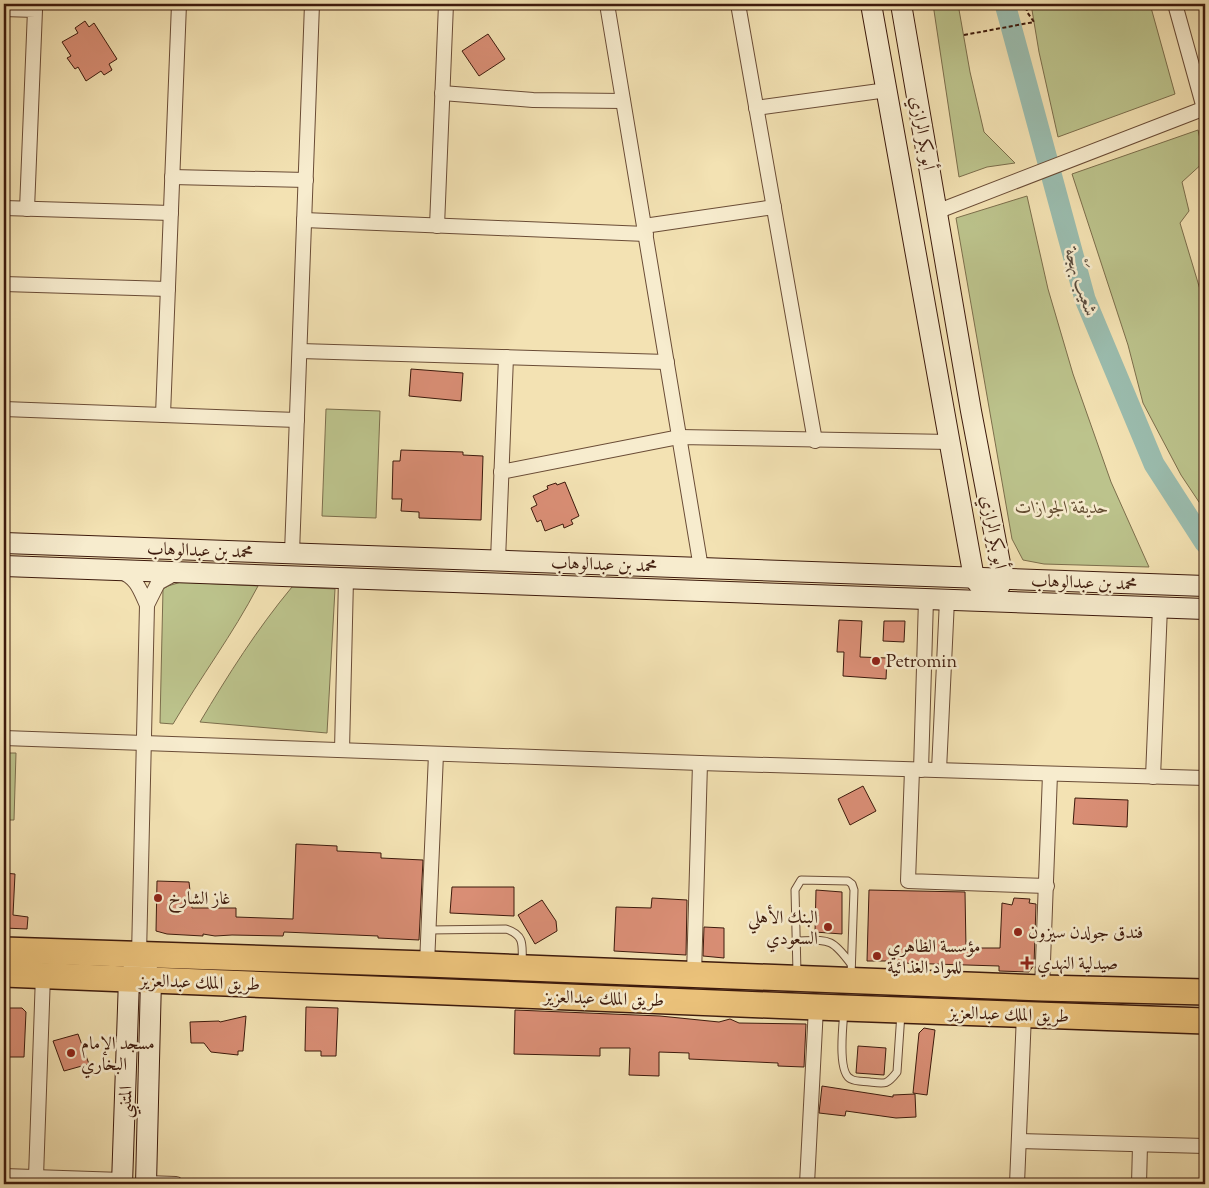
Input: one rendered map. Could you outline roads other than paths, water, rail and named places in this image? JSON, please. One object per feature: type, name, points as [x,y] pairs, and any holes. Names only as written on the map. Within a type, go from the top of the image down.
[{"type":"highway","name":"طريق الملك عبدالعزيز","points":[[4,950],[798,979],[851,972],[1042,988],[1205,992]]},
{"type":"highway","name":"طريق الملك عبدالعزيز","points":[[4,974],[1205,1021]]},
{"type":"street","points":[[163,415],[179,4]]},
{"type":"street","points":[[292,553],[312,4]]},
{"type":"street","points":[[437,226],[446,4]]},
{"type":"street","points":[[607,4],[701,568]]},
{"type":"street","points":[[738,4],[815,441]]},
{"type":"street","name":"أبو بكر الرازي","points":[[871,4],[974,578],[992,601],[1002,579],[936,212],[901,4]]},
{"type":"street","points":[[936,212],[1205,110],[1175,4]]},
{"type":"street","points":[[4,9],[35,10],[27,209]]},
{"type":"street","points":[[756,108],[887,90]]},
{"type":"street","points":[[442,92],[533,100],[624,101]]},
{"type":"street","points":[[172,177],[306,180]]},
{"type":"street","points":[[304,220],[437,226],[645,230],[774,206]]},
{"type":"street","points":[[4,208],[171,213]]},
{"type":"street","points":[[4,284],[168,289]]},
{"type":"street","points":[[300,351],[667,362]]},
{"type":"street","points":[[498,560],[506,357]]},
{"type":"street","points":[[4,409],[297,420]]},
{"type":"street","points":[[501,472],[680,437],[950,442]]},
{"type":"street","name":"محمد بن عبدالوهاب","points":[[4,543],[1205,586]]},
{"type":"street","name":"محمد بن عبدالوهاب","points":[[4,566],[1205,609]]},
{"type":"street","points":[[118,571],[136,581],[146,606],[139,955]]},
{"type":"street","points":[[146,606],[158,583],[176,573]]},
{"type":"street","points":[[342,750],[346,579]]},
{"type":"street","points":[[926,599],[908,881],[1047,886]]},
{"type":"street","points":[[939,770],[947,600]]},
{"type":"street","points":[[1153,777],[1160,607]]},
{"type":"street","points":[[4,738],[700,763],[1205,778]]},
{"type":"street","points":[[428,964],[436,754]]},
{"type":"street","points":[[694,974],[700,763]]},
{"type":"street","points":[[1042,988],[1050,774]]},
{"type":"street","name":"المتنبي","points":[[139,955],[146,1184]]},
{"type":"street","points":[[36,1177],[44,976]]},
{"type":"street","name":"المتنبي","points":[[122,1182],[140,979]]},
{"type":"street","points":[[807,1184],[816,1007]]},
{"type":"street","points":[[1017,1184],[1024,1014]]},
{"type":"street","points":[[1018,1141],[1205,1146]]},
{"type":"street","points":[[1139,1184],[1140,1144]]},
{"type":"street","points":[[4,1176],[122,1182]]},
{"type":"street","points":[[146,1184],[176,1184]]},
{"type":"lane","points":[[798,979],[795,890],[801,880],[848,881],[852,884],[854,890],[851,972]]},
{"type":"lane","points":[[429,930],[506,929],[514,932],[520,937],[522,944],[522,968]]},
{"type":"lane","points":[[796,940],[828,941],[839,947],[851,972]]},
{"type":"lane","points":[[844,1008],[842,1060],[844,1073],[850,1079],[885,1084],[897,1072],[901,1010]]},
{"type":"waterway","name":"شعيب بَهْجة","points":[[1005,4],[1085,299],[1154,464],[1205,543]]},
{"type":"place","name":"Petromin","points":[[876,661]]},
{"type":"place","name":"غاز الشارخ","points":[[158,898]]},
{"type":"place","name":"البنك الأهلي السعودي","points":[[828,927]]},
{"type":"place","name":"فندق جولدن سيزون","points":[[1018,932]]},
{"type":"place","name":"مؤسسة الظاهري للمواد الغذائية","points":[[877,956]]},
{"type":"place","name":"صيدلية النهدي","points":[[1027,963]]},
{"type":"place","name":"مسجد الإمام البخاري","points":[[71,1053]]},
{"type":"park label","name":"حديقة الجوازات","points":[[1062,507]]}]
